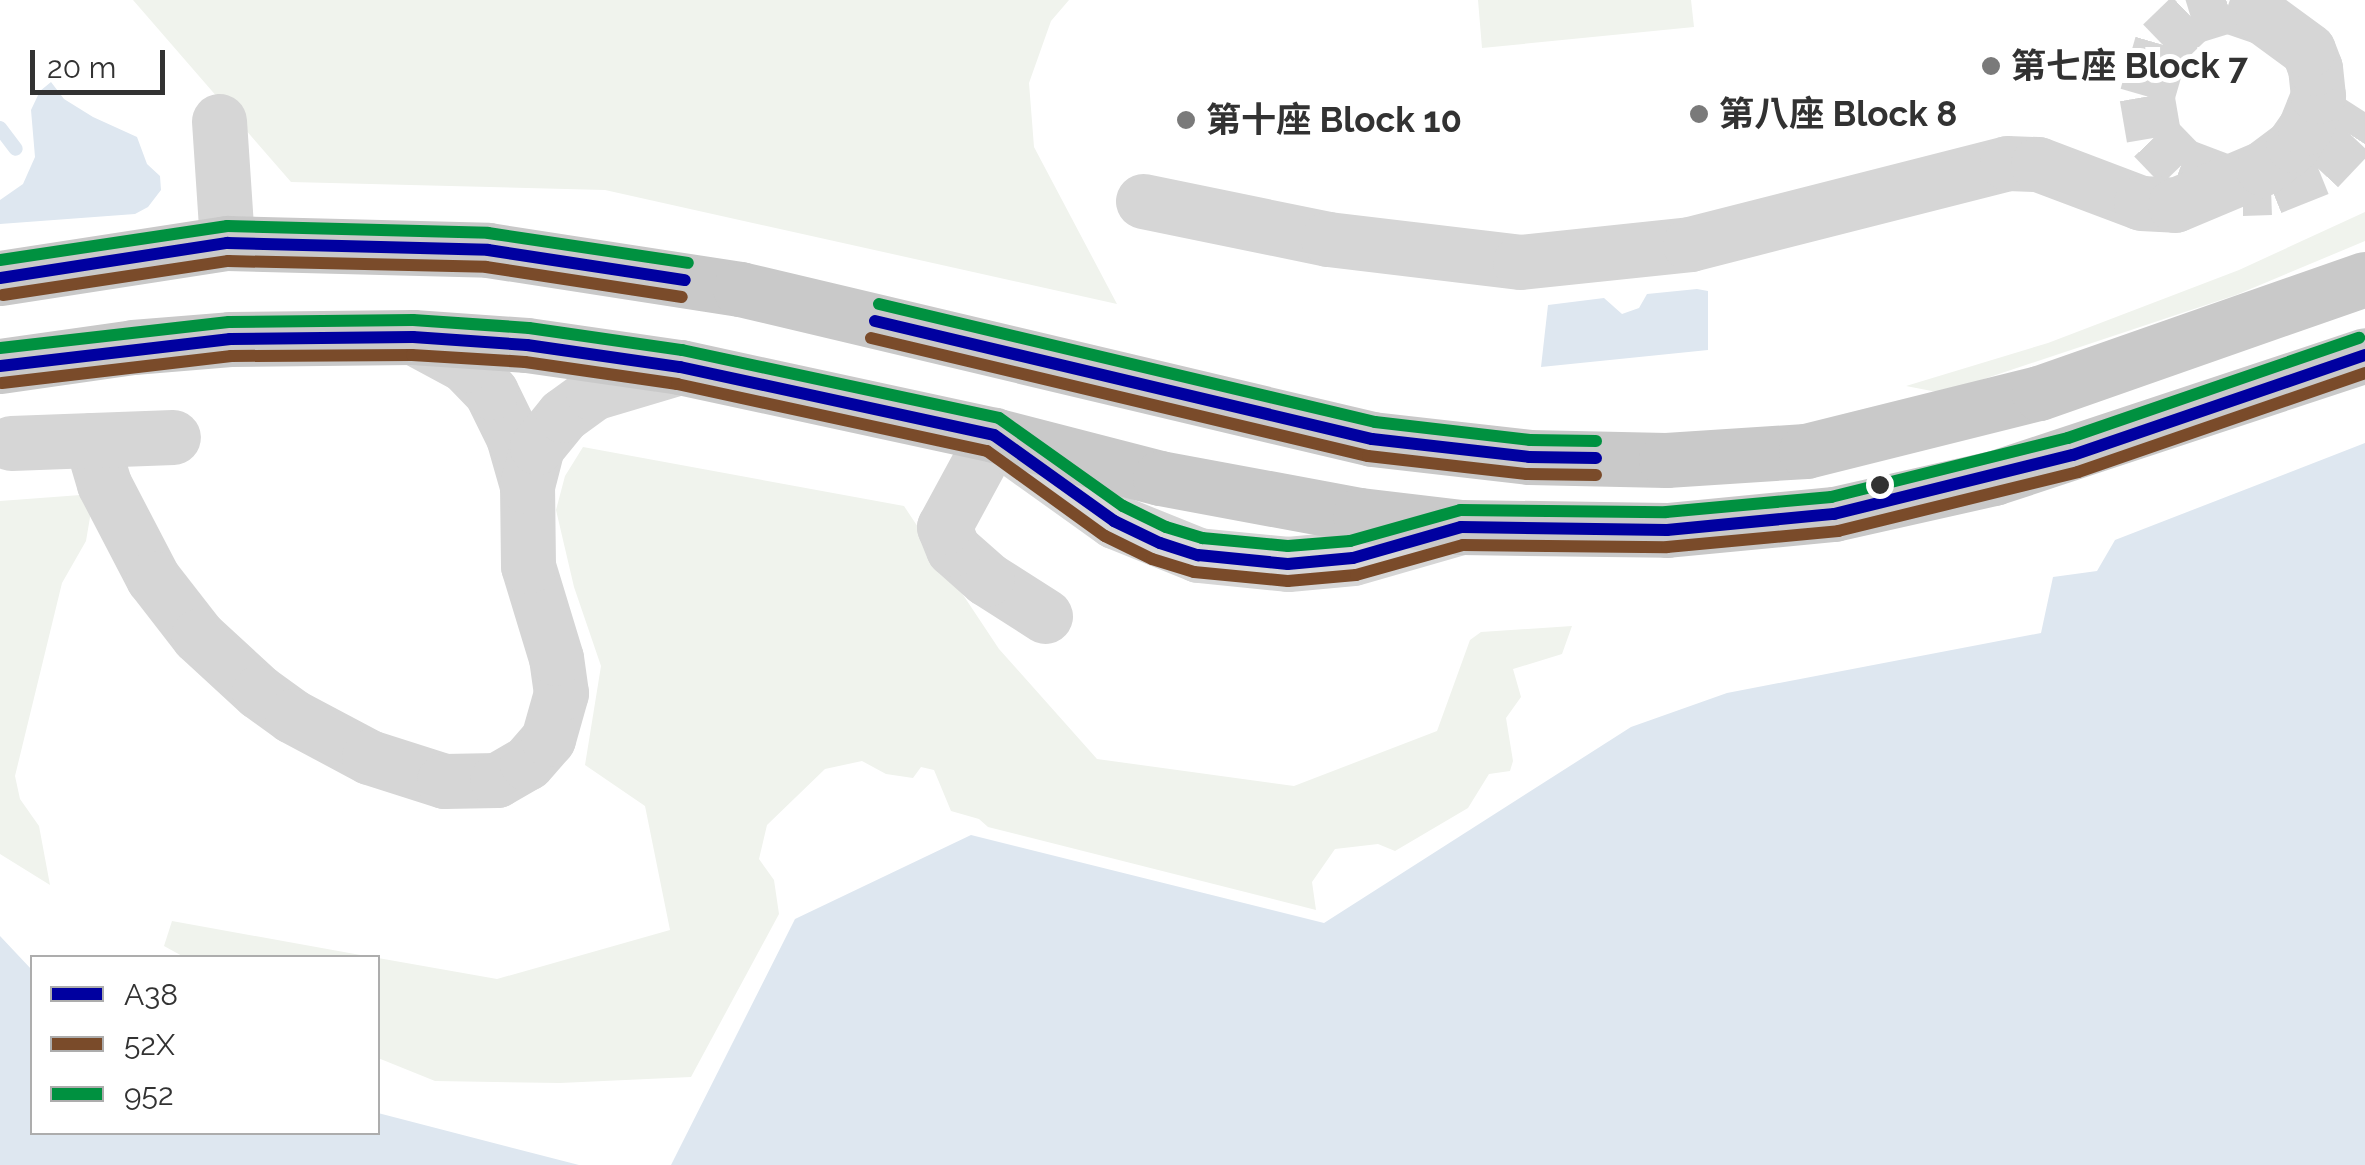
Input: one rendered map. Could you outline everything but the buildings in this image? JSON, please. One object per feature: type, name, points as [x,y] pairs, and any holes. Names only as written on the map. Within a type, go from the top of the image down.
[{"type":"main road","points":[[0,278],[228,243],[488,250],[740,288],[1372,439],[1529,458],[1666,460],[1806,451],[2039,393],[2365,279]]},
{"type":"main road","points":[[0,366],[133,347],[230,340],[413,337],[527,345],[680,366],[994,435],[1160,478],[1360,514],[1461,527],[1667,530],[1834,514],[2057,460],[2365,355]]},
{"type":"street","points":[[1143,202],[1328,239],[1520,262],[1690,244],[2007,162],[2038,164],[2141,203],[2175,205],[2263,168],[2293,144],[2305,128],[2318,96],[2315,68],[2308,50],[2263,17]]},
{"type":"street","points":[[220,121],[228,243]]},
{"type":"street","points":[[413,337],[465,366],[490,392],[513,438],[527,486]]},
{"type":"street","points":[[91,440],[104,484],[153,578],[198,636],[225,663],[280,708],[329,738],[384,762],[455,782],[497,780],[527,763],[548,738],[559,709],[556,658],[528,566],[527,486],[537,448],[563,415],[593,393],[680,366]]},
{"type":"street","points":[[994,435],[944,527],[953,550],[987,579],[1044,616]]},
{"type":"street","points":[[11,443],[173,437]]},
{"type":"shaded area","points":[[133,0],[1069,0],[1051,21],[1029,83],[1034,147],[1117,304],[605,190],[291,182]]},
{"type":"shaded area","points":[[1478,0],[1691,0],[1694,27],[1482,48]]},
{"type":"shaded area","points":[[51,82],[64,99],[137,137],[147,164],[160,176],[161,190],[148,207],[135,214],[0,224],[0,200],[23,184],[35,157],[31,110],[40,91]]},
{"type":"shaded area","points":[[2365,212],[2365,241],[2236,295],[1942,393],[1906,386],[2048,343],[2239,270]]},
{"type":"shaded area","points":[[1708,291],[1708,350],[1541,367],[1548,305],[1604,298],[1622,314],[1639,308],[1647,294]]},
{"type":"shaded area","points":[[2365,443],[2365,1165],[671,1165],[795,919],[971,835],[1324,923],[1631,727],[1727,693],[2041,633],[2053,577],[2097,571],[2115,540]]},
{"type":"shaded area","points":[[583,447],[904,506],[999,649],[1097,759],[1294,786],[1437,731],[1470,640],[1481,632],[1572,626],[1562,654],[1513,669],[1521,697],[1506,718],[1513,761],[1510,771],[1489,774],[1468,808],[1395,851],[1378,844],[1335,849],[1312,882],[1316,910],[988,827],[979,819],[951,811],[934,770],[921,767],[913,778],[886,774],[862,761],[825,769],[767,825],[759,859],[774,880],[779,914],[691,1077],[560,1083],[435,1081],[380,1059],[380,958],[497,979],[670,930],[645,806],[585,765],[601,666],[574,587],[556,510],[565,476]]},
{"type":"shaded area","points":[[94,494],[86,541],[62,583],[15,776],[20,799],[39,826],[50,885],[0,854],[0,501]]},
{"type":"shaded area","points":[[172,921],[360,955],[180,955],[164,946]]},
{"type":"shaded area","points":[[0,936],[30,968],[30,1135],[380,1135],[380,1114],[579,1165],[0,1165]]},
{"type":"waterway","points":[[0,128],[16,149]]},
{"type":"tunnel","points":[[2263,17],[2228,5],[2191,16],[2162,44],[2147,96],[2154,137],[2181,165],[2242,188],[2271,187],[2318,168],[2350,134],[2365,111]]},
{"type":"transit line","name":"952","points":[[0,260],[227,226],[488,233],[688,263]]},
{"type":"transit line","name":"A38","points":[[0,278],[227,243],[488,250],[685,280]]},
{"type":"transit line","name":"52X","points":[[3,295],[228,261],[486,267],[682,297]]},
{"type":"transit line","name":"952","points":[[879,304],[1375,422],[1530,440],[1596,441]]},
{"type":"transit line","name":"952","points":[[0,348],[229,322],[413,320],[529,328],[682,350],[999,418],[1123,506],[1166,527],[1202,538],[1288,546],[1350,541],[1460,510],[1666,512],[1831,497],[2068,438],[2359,338]]},
{"type":"transit line","name":"A38","points":[[875,321],[1372,439],[1529,457],[1596,458]]},
{"type":"transit line","name":"A38","points":[[0,366],[230,339],[413,337],[527,345],[680,367],[994,435],[1114,521],[1160,543],[1198,555],[1288,564],[1353,558],[1461,527],[1667,530],[1834,514],[2073,455],[2365,355]]},
{"type":"transit line","name":"52X","points":[[871,338],[1368,456],[1527,474],[1596,475]]},
{"type":"transit line","name":"52X","points":[[2,383],[231,356],[412,355],[525,362],[677,384],[987,451],[1105,536],[1152,559],[1194,572],[1288,581],[1356,575],[1463,545],[1667,547],[1838,531],[2078,472],[2365,373]]},
{"type":"place","name":"第七座 Block 7","points":[[1991,66]]},
{"type":"place","name":"第八座 Block 8","points":[[1699,114]]},
{"type":"place","name":"第十座 Block 10","points":[[1186,120]]}]
